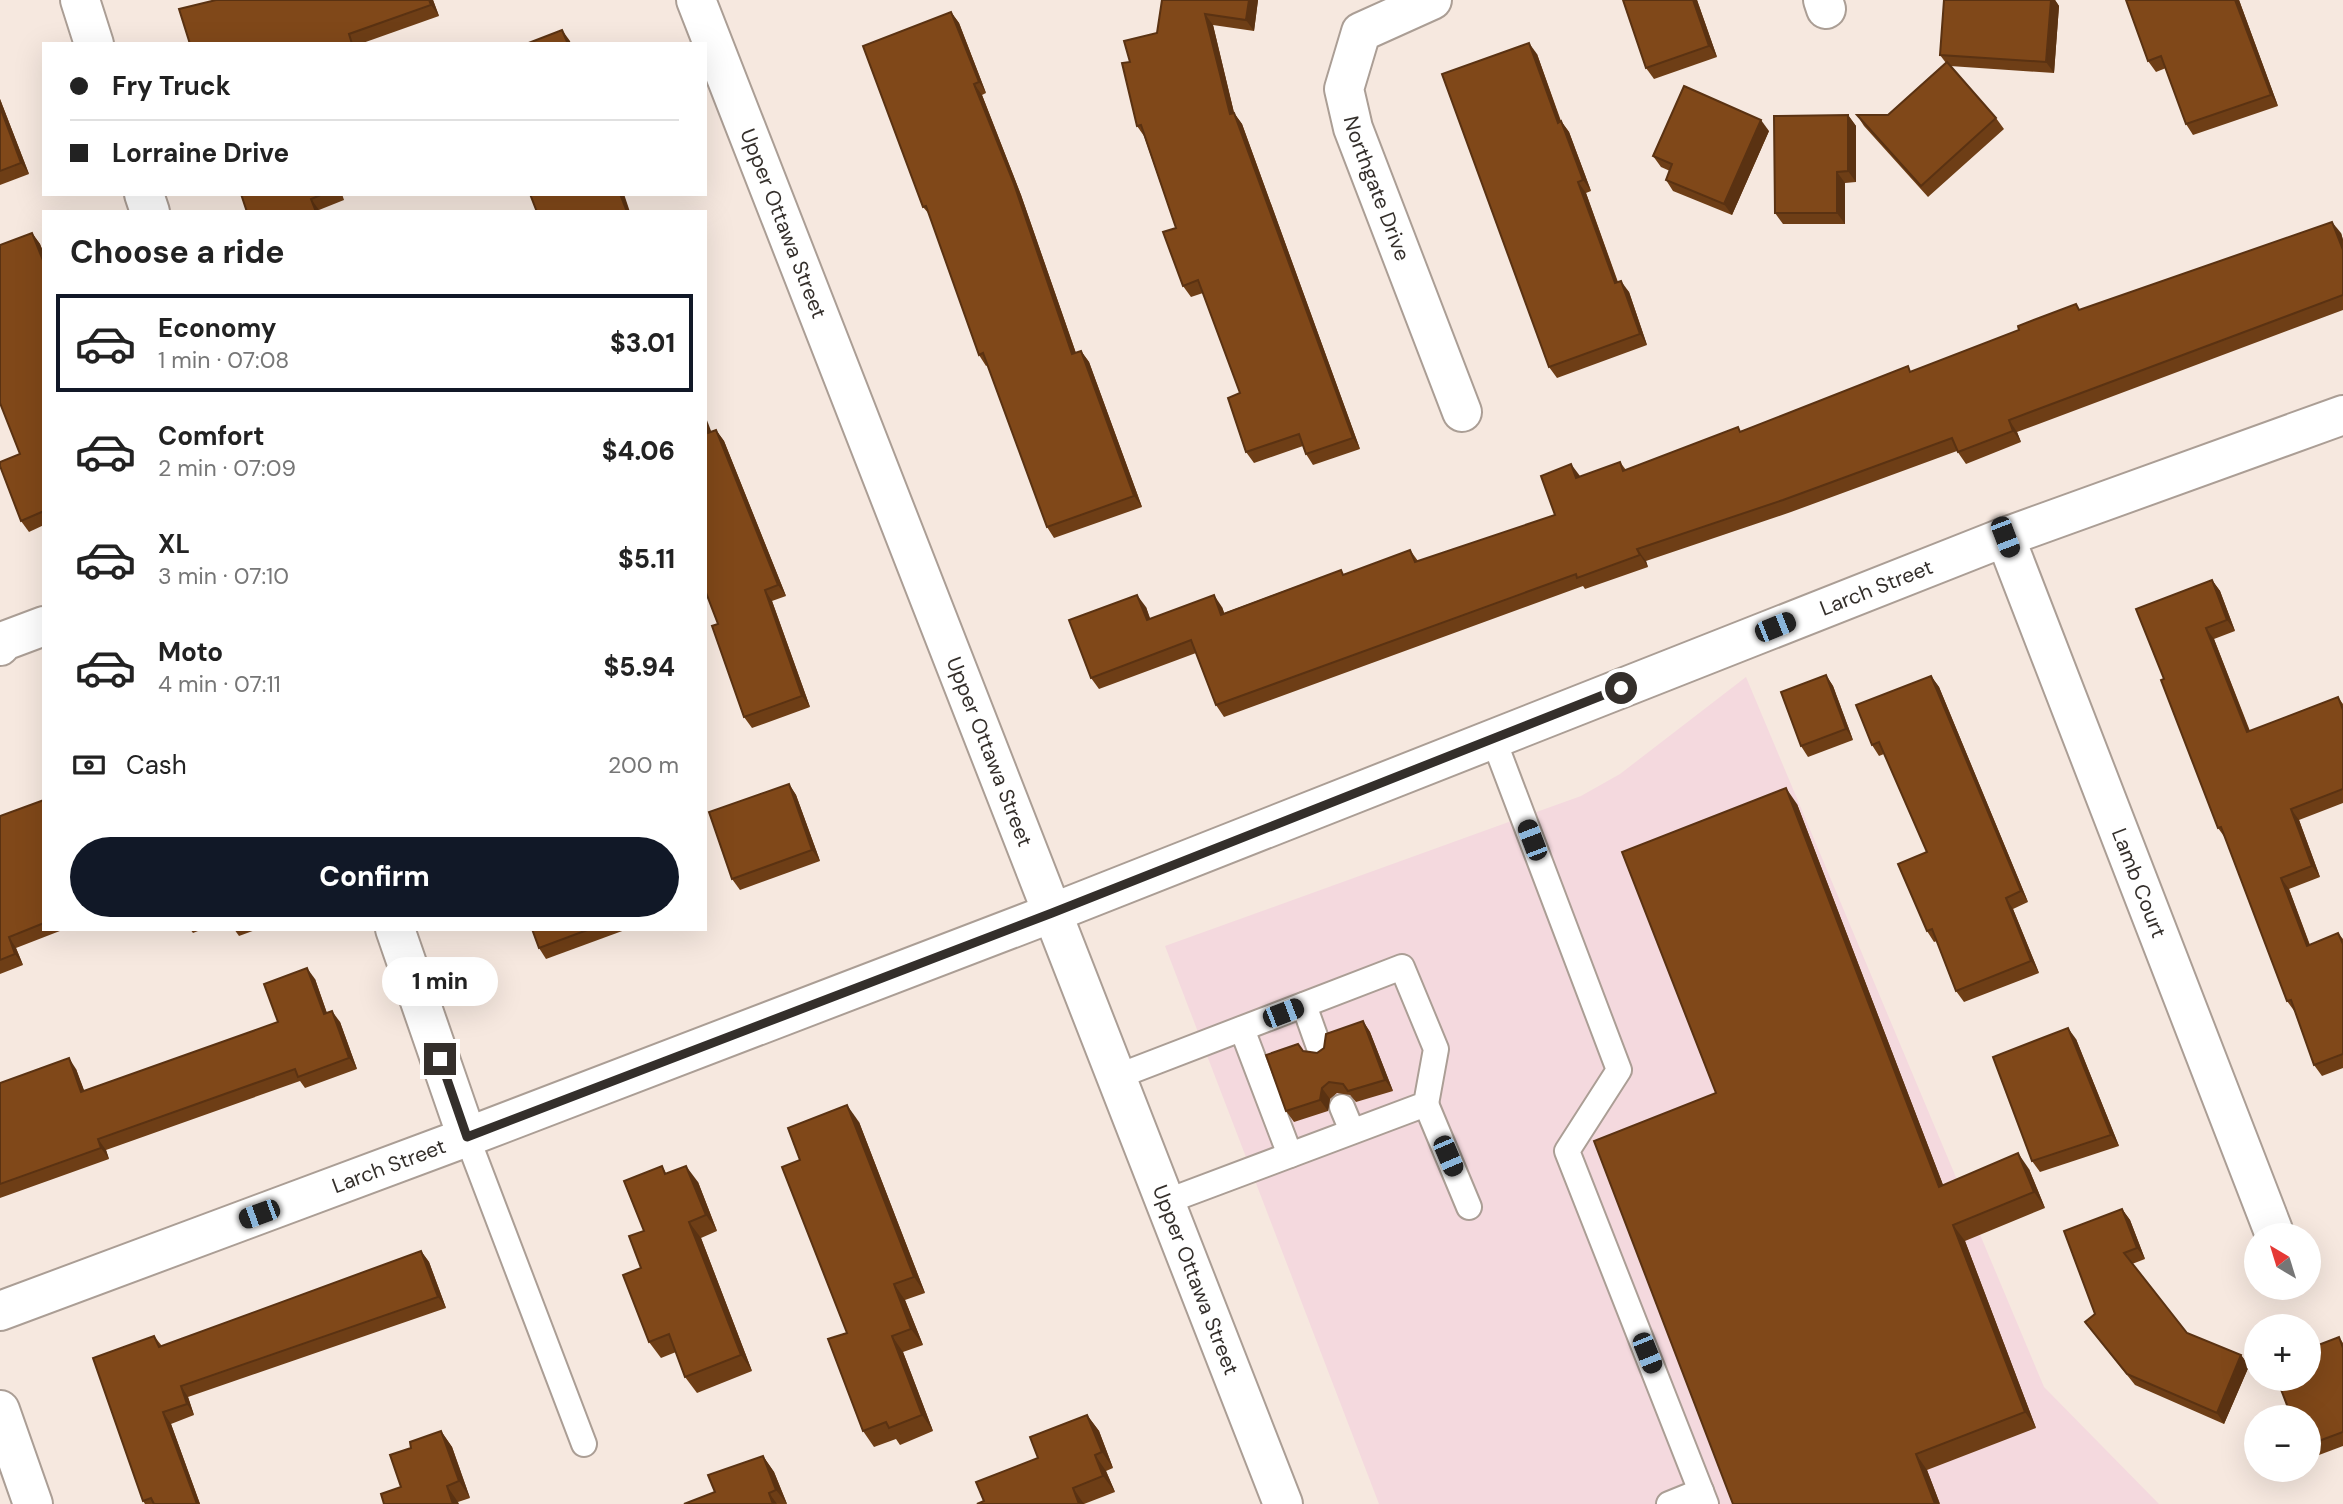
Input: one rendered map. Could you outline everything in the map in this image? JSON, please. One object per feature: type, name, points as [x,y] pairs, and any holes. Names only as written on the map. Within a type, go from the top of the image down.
[{"type":"street","points":[[80,0],[93,42]]},
{"type":"street","name":"Upper Ottawa Street","points":[[696,0],[1283,1504]]},
{"type":"street","name":"Northgate Drive","points":[[1432,0],[1361,32],[1344,89],[1353,128],[1462,412]]},
{"type":"street","name":"Larch Street","points":[[0,1311],[467,1137],[1052,913],[2005,537],[2343,415]]},
{"type":"street","name":"Lamb Court","points":[[2005,537],[2270,1223]]},
{"type":"street","points":[[1,642],[42,627]]},
{"type":"street","points":[[396,931],[467,1137]]},
{"type":"street","points":[[0,1410],[33,1504]]},
{"type":"lane","points":[[1493,738],[1619,1070],[1567,1151],[1704,1497],[1669,1504]]},
{"type":"lane","points":[[1116,1077],[1402,967],[1436,1049],[1426,1104],[1469,1208]]},
{"type":"lane","points":[[1304,1005],[1320,1049]]},
{"type":"lane","points":[[1242,1029],[1290,1155]]},
{"type":"lane","points":[[1165,1202],[1426,1104]]},
{"type":"lane","points":[[1342,1107],[1352,1131]]},
{"type":"lane","points":[[467,1137],[584,1444]]},
{"type":"shaded area","points":[[1746,677],[2044,1387],[2159,1504],[1379,1504],[1165,946],[1581,796],[1620,774]]},
{"type":"building","points":[[216,0],[429,0],[431,5],[349,34],[351,42],[189,42],[179,9]]},
{"type":"building","points":[[1162,0],[1249,0],[1246,20],[1205,14],[1230,114],[1234,113],[1353,438],[1306,454],[1299,434],[1246,452],[1228,398],[1240,393],[1198,280],[1183,286],[1163,232],[1176,228],[1141,125],[1137,126],[1122,63],[1130,62],[1124,41],[1157,33]]},
{"type":"building","points":[[1623,0],[1693,0],[1709,46],[1646,68]]},
{"type":"building","points":[[1944,0],[2051,0],[2046,62],[1940,55]]},
{"type":"building","points":[[2126,0],[2235,0],[2271,95],[2186,124],[2161,56],[2148,61]]},
{"type":"building","points":[[951,12],[979,82],[974,84],[1014,184],[1072,354],[1081,351],[1134,496],[1047,527],[983,353],[979,355],[926,206],[923,207],[863,46]]},
{"type":"building","points":[[562,30],[567,42],[531,42]]},
{"type":"building","points":[[1529,43],[1558,123],[1561,121],[1583,180],[1578,182],[1615,283],[1621,281],[1640,334],[1549,367],[1442,74]]},
{"type":"building","points":[[1947,62],[1996,118],[1921,186],[1857,115],[1888,115]]},
{"type":"building","points":[[1684,86],[1761,120],[1724,204],[1666,180],[1672,164],[1653,156]]},
{"type":"building","points":[[0,107],[21,163],[0,171]]},
{"type":"building","points":[[1848,115],[1848,171],[1837,172],[1837,213],[1775,213],[1774,116]]},
{"type":"building","points":[[242,196],[318,196],[311,199],[315,210],[246,210]]},
{"type":"building","points":[[531,196],[621,196],[626,210],[536,210]]},
{"type":"building","points":[[2332,222],[2343,250],[2343,295],[2009,420],[2013,431],[1958,452],[1952,438],[1783,500],[1637,549],[1640,555],[1577,578],[1576,574],[1216,705],[1191,640],[1091,678],[1069,620],[1137,595],[1147,620],[1214,595],[1221,615],[1341,570],[1343,575],[1410,550],[1415,562],[1555,515],[1541,476],[1571,464],[1576,478],[1620,462],[1623,471],[1738,427],[1740,432],[1908,366],[1910,372],[2019,330],[2018,326],[2076,304],[2079,310]]},
{"type":"building","points":[[32,233],[42,258],[42,512],[21,521],[0,466],[0,462],[20,454],[0,403],[0,245]]},
{"type":"building","points":[[707,430],[708,433],[716,430],[778,585],[765,590],[802,696],[744,717],[712,626],[718,624],[707,595]]},
{"type":"building","points":[[2212,580],[2227,620],[2206,628],[2247,732],[2338,697],[2343,710],[2343,789],[2291,809],[2312,866],[2281,878],[2307,946],[2338,933],[2343,944],[2343,1054],[2314,1065],[2291,1000],[2287,1001],[2221,827],[2218,828],[2136,609]]},
{"type":"building","points":[[1826,675],[1846,729],[1801,746],[1781,692]]},
{"type":"building","points":[[1931,676],[2021,891],[2006,898],[2031,961],[1956,991],[1932,929],[1927,931],[1898,864],[1927,852],[1879,742],[1872,745],[1856,705]]},
{"type":"building","points":[[789,784],[812,850],[732,879],[709,812]]},
{"type":"building","points":[[1786,788],[1939,1187],[2018,1153],[2034,1192],[1953,1225],[2025,1412],[1916,1454],[1935,1504],[1733,1504],[1594,1141],[1716,1093],[1622,852]]},
{"type":"building","points":[[42,801],[42,924],[9,937],[15,954],[0,960],[0,816]]},
{"type":"building","points":[[533,931],[585,931],[539,948]]},
{"type":"building","points":[[307,968],[324,1014],[332,1011],[349,1058],[298,1077],[295,1069],[98,1139],[101,1148],[0,1184],[0,1083],[69,1058],[81,1092],[278,1022],[264,984]]},
{"type":"building","points":[[1363,1021],[1385,1080],[1348,1091],[1343,1084],[1329,1082],[1322,1088],[1320,1100],[1286,1111],[1266,1055],[1298,1044],[1303,1051],[1317,1053],[1324,1048],[1326,1034]]},
{"type":"building","points":[[2068,1028],[2111,1135],[2032,1161],[1993,1057]]},
{"type":"building","points":[[847,1105],[914,1277],[894,1284],[911,1329],[892,1336],[922,1415],[889,1428],[886,1422],[863,1431],[828,1339],[847,1333],[782,1167],[800,1160],[788,1128]]},
{"type":"building","points":[[662,1166],[665,1174],[686,1166],[706,1215],[689,1222],[741,1355],[685,1377],[669,1334],[649,1342],[623,1275],[641,1268],[629,1236],[644,1231],[624,1181]]},
{"type":"building","points":[[2122,1209],[2137,1248],[2124,1253],[2187,1333],[2241,1355],[2217,1413],[2127,1374],[2085,1322],[2095,1314],[2064,1231]]},
{"type":"building","points":[[421,1251],[438,1297],[181,1386],[187,1404],[163,1412],[197,1504],[154,1504],[151,1498],[143,1501],[93,1358],[154,1336],[159,1347]]},
{"type":"building","points":[[2339,1337],[2343,1348],[2343,1432],[2321,1440],[2321,1405],[2287,1405],[2282,1391],[2321,1391],[2321,1344]]},
{"type":"building","points":[[1087,1415],[1102,1452],[1095,1455],[1103,1476],[1073,1488],[1079,1504],[977,1504],[984,1501],[976,1482],[1038,1458],[1030,1437]]},
{"type":"building","points":[[441,1431],[459,1481],[447,1486],[453,1504],[384,1504],[381,1494],[401,1487],[390,1455],[411,1448],[410,1442]]},
{"type":"building","points":[[763,1456],[776,1490],[769,1493],[773,1504],[684,1504],[715,1492],[708,1475]]},
{"type":"route","points":[[440,1059],[467,1137],[1052,913],[1621,688]]}]
